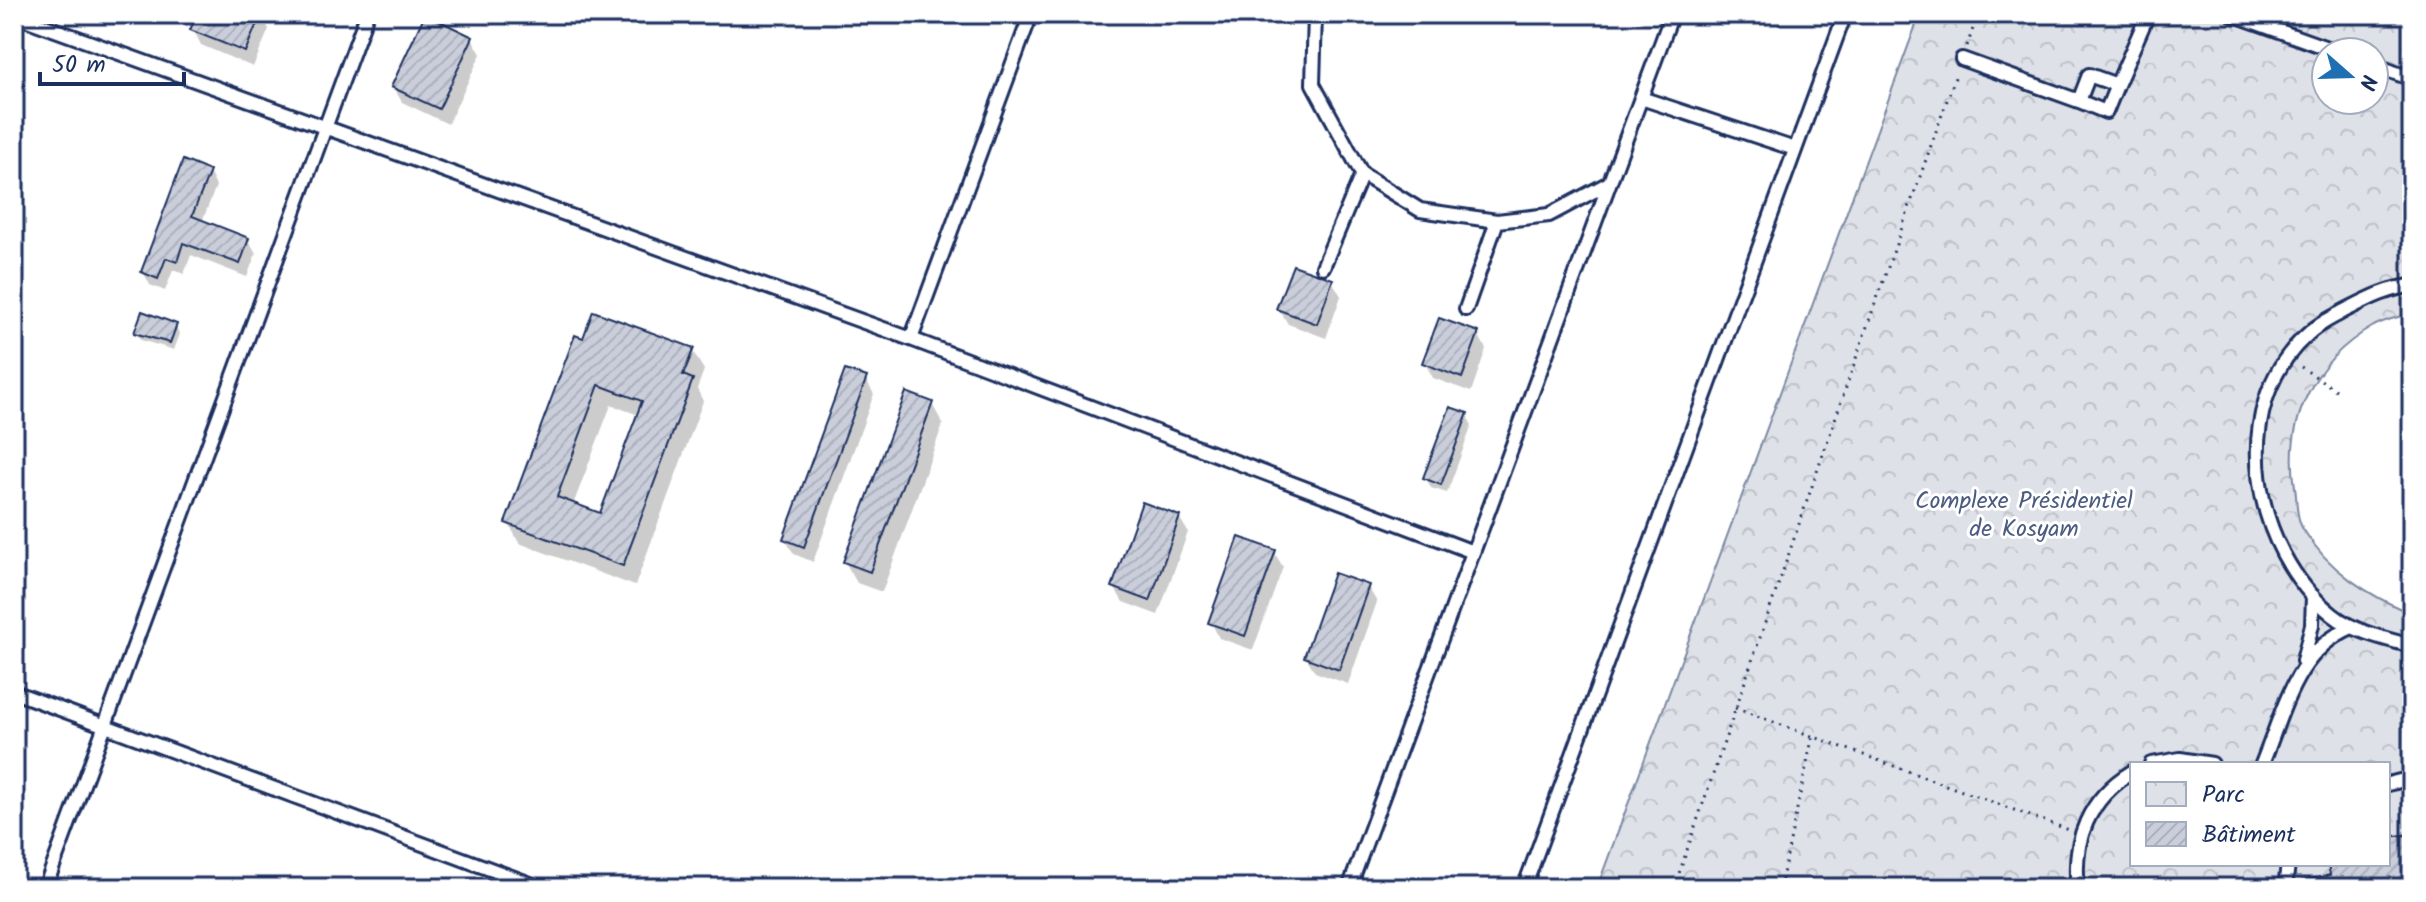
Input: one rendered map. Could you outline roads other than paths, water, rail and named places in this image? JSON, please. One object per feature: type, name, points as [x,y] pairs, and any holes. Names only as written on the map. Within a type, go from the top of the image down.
[{"type":"lane","points":[[45,888],[367,14]]},
{"type":"lane","points":[[911,339],[1031,14]]},
{"type":"lane","points":[[1315,14],[1313,84],[1362,174],[1420,210],[1497,221],[1549,215],[1609,183]]},
{"type":"lane","points":[[1349,888],[1672,14]]},
{"type":"lane","points":[[1524,888],[1845,14]]},
{"type":"lane","points":[[1962,59],[2106,112],[2148,14]]},
{"type":"lane","points":[[2232,14],[2310,42]]},
{"type":"lane","points":[[14,15],[911,339],[1473,552]]},
{"type":"lane","points":[[2390,71],[2412,79]]},
{"type":"lane","points":[[2079,101],[2089,75],[2117,85]]},
{"type":"lane","points":[[1641,98],[1795,149]]},
{"type":"lane","points":[[1323,267],[1362,174]]},
{"type":"lane","points":[[2412,209],[2409,216],[2412,238]]},
{"type":"lane","points":[[1466,309],[1497,221]]},
{"type":"lane","points":[[2412,286],[2366,299],[2308,333],[2287,359],[2268,395],[2263,413],[2259,462],[2261,488],[2271,529],[2284,555],[2313,596],[2334,616],[2352,627],[2412,646]]},
{"type":"lane","points":[[2263,762],[2299,671],[2312,625],[2313,596]]},
{"type":"lane","points":[[2299,671],[2332,635],[2352,627]]},
{"type":"lane","points":[[14,692],[541,888]]},
{"type":"lane","points":[[2163,762],[2180,759],[2199,762]]},
{"type":"lane","points":[[2078,888],[2076,860],[2080,834],[2092,810],[2108,789],[2130,773]]},
{"type":"lane","points":[[2390,784],[2412,778]]},
{"type":"lane","points":[[2285,888],[2288,866]]},
{"type":"park label","name":"Complexe Présidentiel de Kosyam","points":[[2024,515]]}]
